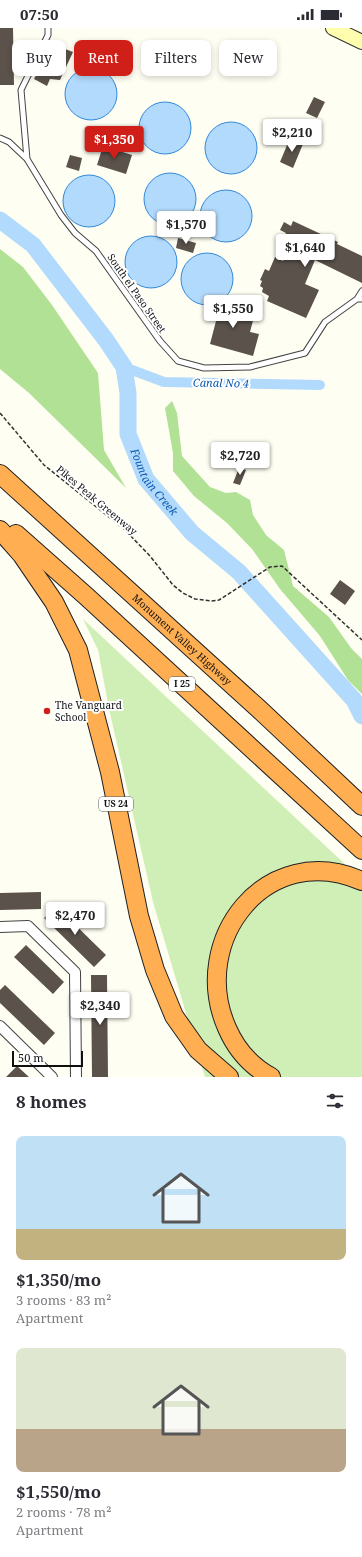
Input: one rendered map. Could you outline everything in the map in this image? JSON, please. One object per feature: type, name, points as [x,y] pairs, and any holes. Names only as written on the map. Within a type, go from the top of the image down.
[{"type":"highway","name":"Monument Valley Highway","points":[[0,474],[286,733],[362,806]]},
{"type":"highway","name":"I 25","points":[[0,520],[86,596],[362,850]]},
{"type":"highway","name":"US 24","points":[[0,530],[22,555],[54,602],[78,650],[110,772],[139,916],[155,970],[163,990],[174,1016],[198,1050],[229,1077]]},
{"type":"highway","points":[[286,733],[362,797]]},
{"type":"highway","points":[[271,1077],[246,1058],[230,1034],[221,1013],[216,988],[217,966],[218,956],[229,925],[243,906],[260,891],[287,876],[319,871],[344,874],[362,881]]},
{"type":"street","points":[[334,28],[362,42]]},
{"type":"street","points":[[0,927],[28,926],[75,972],[76,1077]]},
{"type":"street","points":[[0,1026],[52,1077]]},
{"type":"lane","points":[[27,159],[21,90],[48,35],[48,28]]},
{"type":"lane","name":"South el Paso Street","points":[[0,138],[9,142],[27,159],[61,215],[75,233],[96,251],[160,341],[178,361],[204,368],[250,367],[305,353],[325,322],[360,299]]},
{"type":"lane","points":[[360,299],[362,291]]},
{"type":"path","name":"Pikes Peak Greenway","points":[[0,413],[44,465],[125,530],[150,556],[173,585],[183,593],[194,599],[211,601],[227,596],[270,567],[282,566],[362,640]]},
{"type":"green space","points":[[0,249],[23,267],[52,305],[98,373],[104,450],[126,488],[29,393],[0,369]]},
{"type":"green space","points":[[172,401],[177,413],[182,456],[210,487],[226,493],[236,492],[250,500],[253,515],[266,535],[284,550],[293,586],[329,617],[351,648],[362,659],[362,694],[348,680],[320,636],[280,589],[252,549],[227,523],[194,496],[173,471],[173,453],[165,408]]},
{"type":"green space","points":[[83,619],[362,880],[362,1077],[205,1077],[153,902],[109,709],[98,650]]},
{"type":"water","points":[[74,75],[109,76],[113,80],[117,94],[113,108],[105,116],[91,120],[77,116],[69,108],[65,94],[67,84]]},
{"type":"water","points":[[165,102],[179,106],[187,114],[191,128],[187,142],[179,150],[165,154],[151,150],[143,142],[139,128],[143,114],[151,106]]},
{"type":"water","points":[[231,122],[245,126],[253,134],[257,148],[253,162],[245,170],[231,174],[217,170],[209,162],[205,148],[209,134],[217,126]]},
{"type":"water","points":[[170,173],[184,177],[192,185],[196,199],[192,213],[184,221],[170,225],[156,221],[148,213],[144,199],[148,185],[156,177]]},
{"type":"water","points":[[89,175],[103,179],[111,187],[115,201],[111,215],[103,223],[89,227],[75,223],[67,215],[63,201],[67,187],[75,179]]},
{"type":"water","points":[[226,190],[240,194],[248,202],[252,216],[248,230],[240,238],[226,242],[212,238],[204,230],[200,216],[204,202],[212,194]]},
{"type":"water","points":[[151,236],[165,240],[173,248],[177,262],[173,276],[165,284],[151,288],[137,284],[129,276],[125,262],[129,248],[137,240]]},
{"type":"water","points":[[207,253],[221,257],[229,265],[233,279],[229,293],[221,301],[207,305],[193,301],[185,293],[181,279],[185,265],[193,257]]},
{"type":"building","points":[[0,28],[13,28],[12,76],[14,76],[14,85],[0,85]]},
{"type":"building","points":[[66,49],[73,52],[66,67]]},
{"type":"building","points":[[36,76],[62,76],[60,80],[50,79],[47,86],[34,79]]},
{"type":"building","points":[[314,97],[325,102],[317,118],[306,113]]},
{"type":"building","points":[[290,138],[303,144],[293,168],[280,162]]},
{"type":"building","points":[[103,146],[132,155],[126,174],[97,165]]},
{"type":"building","points":[[70,155],[82,158],[79,171],[66,167]]},
{"type":"building","points":[[293,221],[338,242],[337,244],[362,256],[362,283],[315,260],[305,284],[319,290],[306,318],[267,301],[269,296],[262,292],[263,288],[260,286],[262,281],[260,280],[265,269],[269,271],[275,257],[283,261],[290,248],[281,243],[286,233],[280,230],[284,222],[291,226]]},
{"type":"building","points":[[178,238],[196,243],[193,253],[176,248]]},
{"type":"building","points":[[221,304],[255,313],[250,332],[259,334],[253,356],[210,344],[216,321],[206,318],[209,307],[219,310]]},
{"type":"building","points":[[239,468],[246,470],[240,485],[233,483]]},
{"type":"building","points":[[340,580],[355,591],[345,605],[330,594]]},
{"type":"building","points":[[41,892],[41,909],[0,910],[0,893]]},
{"type":"building","points":[[56,906],[106,955],[94,967],[44,918]]},
{"type":"building","points":[[26,945],[64,982],[53,994],[14,957]]},
{"type":"building","points":[[91,975],[107,975],[108,1077],[92,1077]]},
{"type":"building","points":[[5,985],[55,1033],[44,1045],[0,1003],[0,990]]},
{"type":"building","points":[[17,1066],[29,1077],[6,1077]]},
{"type":"waterway","name":"Fountain Creek","points":[[0,220],[33,245],[106,340],[124,367],[128,393],[128,434],[146,479],[192,533],[239,572],[354,700],[362,716]]},
{"type":"waterway","name":"Canal No 4","points":[[124,367],[164,382],[320,385]]},
{"type":"place","name":"The Vanguard School","points":[[47,711]]}]
